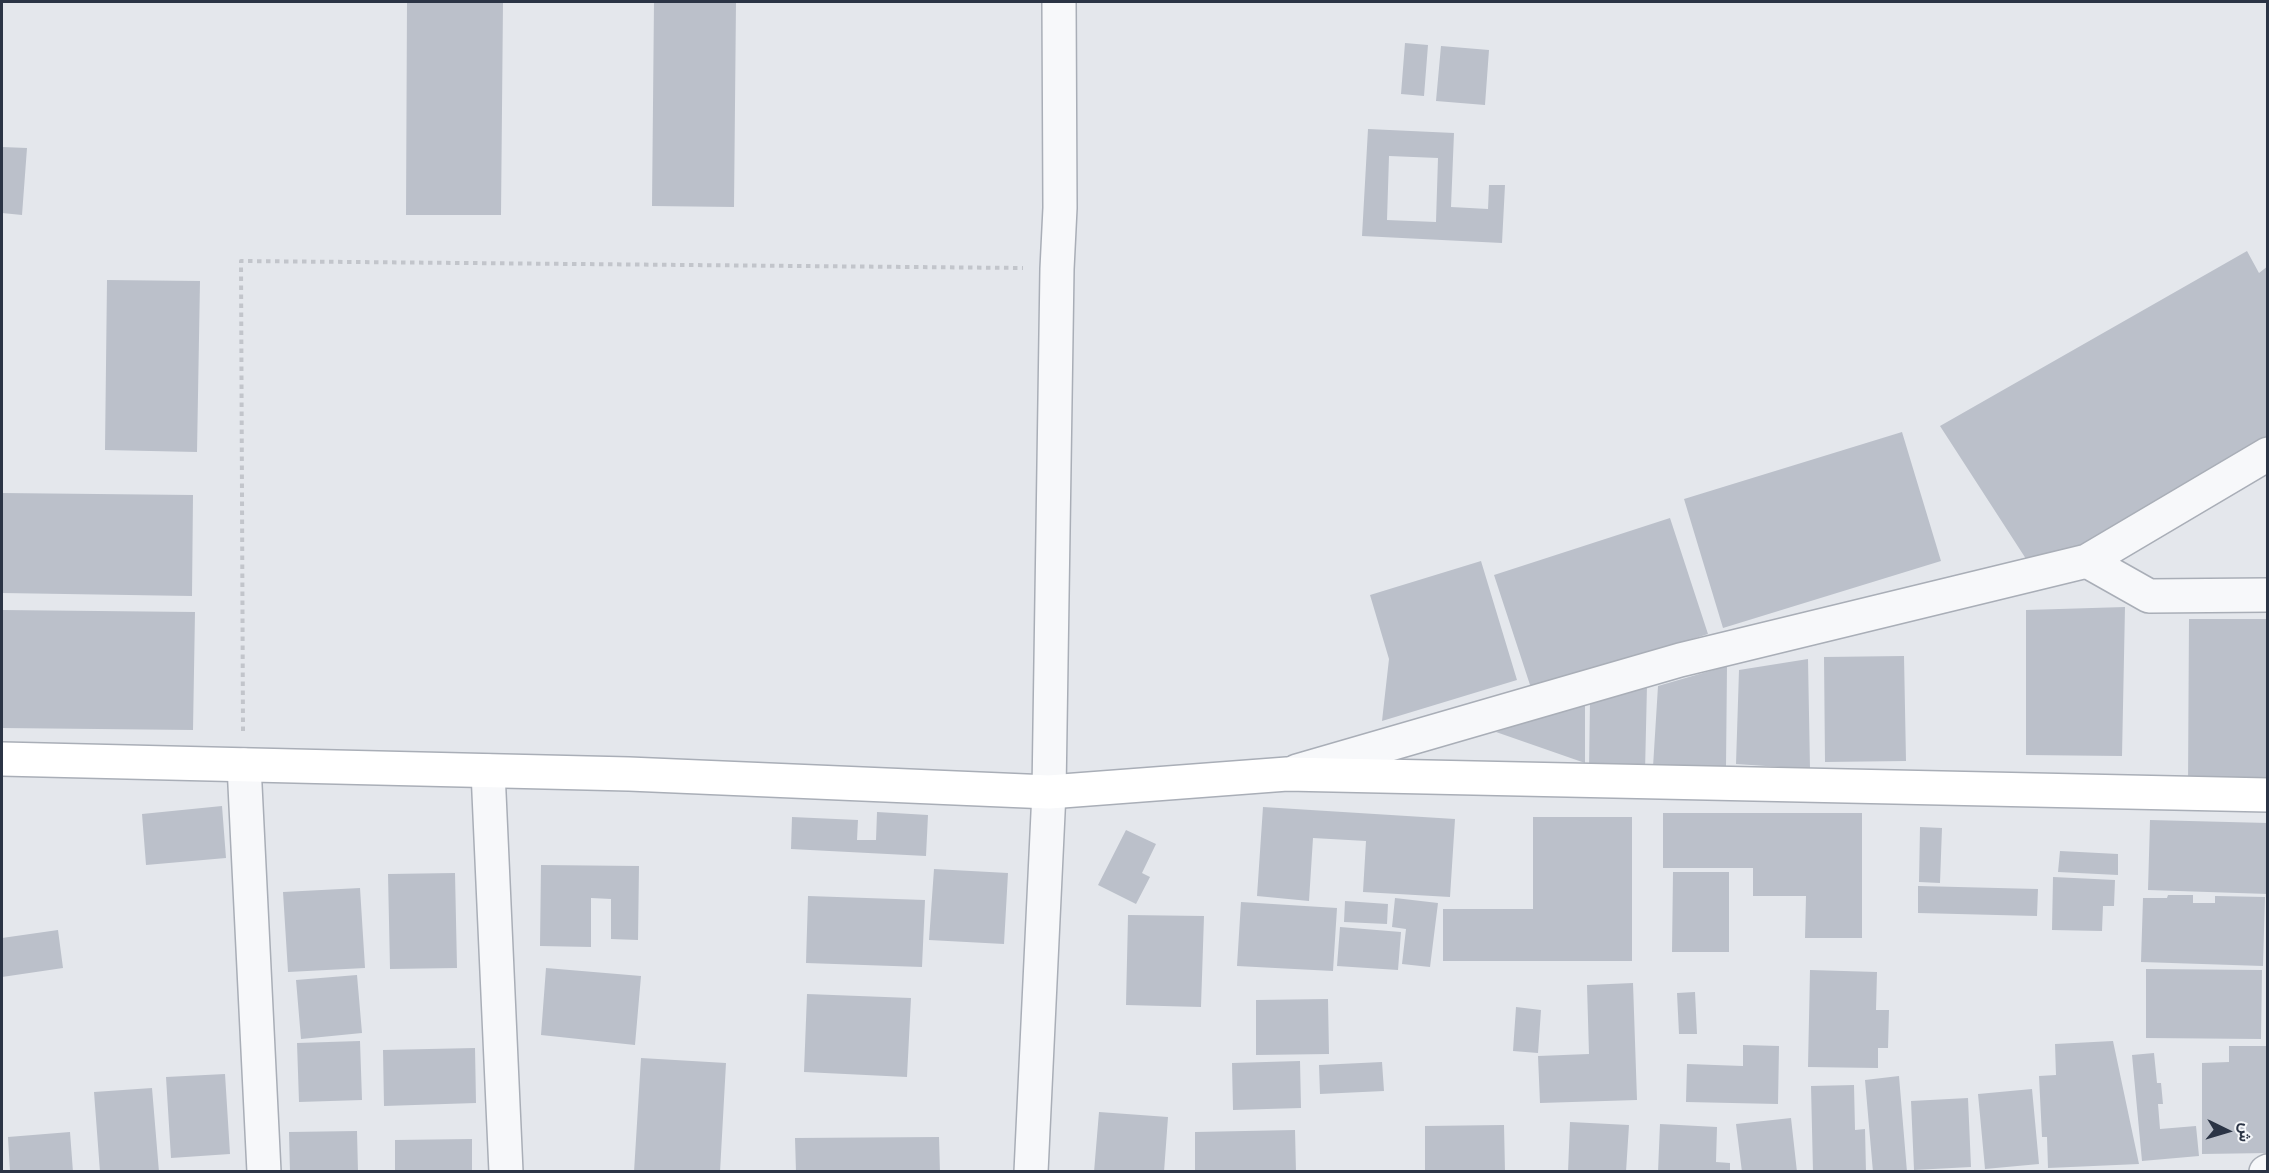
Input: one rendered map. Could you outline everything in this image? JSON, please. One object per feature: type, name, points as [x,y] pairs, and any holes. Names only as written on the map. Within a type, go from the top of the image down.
[{"type":"street","points":[[1031,1172],[1049,792],[1057,269],[1060,208],[1059,2]]},
{"type":"street","points":[[1287,774],[1680,660],[2087,561],[2268,454]]},
{"type":"street","points":[[2087,561],[2149,596],[2268,595]]},
{"type":"street","points":[[2,759],[629,774],[1049,792],[1287,774],[2268,795]]},
{"type":"street","points":[[243,765],[264,1172]]},
{"type":"street","points":[[488,771],[506,1172]]},
{"type":"path","points":[[243,765],[241,261],[1057,269]]},
{"type":"building","points":[[407,2],[503,2],[501,215],[406,215]]},
{"type":"building","points":[[654,2],[736,2],[734,207],[652,206]]},
{"type":"building","points":[[1405,43],[1428,45],[1424,96],[1401,94]]},
{"type":"building","points":[[1441,46],[1489,50],[1485,105],[1436,101]]},
{"type":"building","points":[[1368,129],[1454,133],[1451,207],[1488,209],[1489,185],[1505,185],[1502,243],[1362,236]],"holes":[[[1389,156],[1438,158],[1436,222],[1387,220]]]},
{"type":"building","points":[[2,147],[27,148],[22,215],[2,213]]},
{"type":"building","points":[[2247,251],[2259,273],[2268,266],[2268,445],[2039,579],[1940,426]]},
{"type":"building","points":[[107,280],[200,281],[197,452],[105,450]]},
{"type":"building","points":[[1902,432],[1941,561],[1723,628],[1684,499]]},
{"type":"building","points":[[2,493],[193,495],[192,596],[2,593]]},
{"type":"building","points":[[1670,518],[1708,634],[1532,691],[1494,575]]},
{"type":"building","points":[[1481,561],[1517,680],[1382,721],[1389,659],[1370,595]]},
{"type":"building","points":[[2125,607],[2122,756],[2026,755],[2026,610]]},
{"type":"building","points":[[2,610],[195,612],[193,730],[2,728]]},
{"type":"building","points":[[2189,619],[2268,619],[2268,784],[2188,784]]},
{"type":"building","points":[[1904,656],[1906,761],[1825,762],[1824,657]]},
{"type":"building","points":[[1808,659],[1810,769],[1736,764],[1739,670]]},
{"type":"building","points":[[1727,666],[1726,767],[1653,767],[1658,686]]},
{"type":"building","points":[[1647,685],[1645,772],[1589,770],[1590,701]]},
{"type":"building","points":[[1585,701],[1585,763],[1496,732]]},
{"type":"building","points":[[222,806],[226,858],[146,865],[142,814]]},
{"type":"building","points":[[1263,807],[1455,819],[1450,897],[1363,892],[1366,841],[1313,838],[1309,901],[1257,896]]},
{"type":"building","points":[[877,812],[928,815],[926,856],[791,849],[792,817],[858,820],[857,840],[876,840]]},
{"type":"building","points":[[1663,813],[1862,813],[1862,938],[1805,938],[1806,896],[1753,896],[1753,868],[1663,868]]},
{"type":"building","points":[[1533,817],[1632,817],[1632,961],[1443,961],[1443,909],[1533,909]]},
{"type":"building","points":[[2150,820],[2268,823],[2268,894],[2148,890]]},
{"type":"building","points":[[1920,827],[1942,828],[1940,883],[1919,882]]},
{"type":"building","points":[[1126,830],[1156,844],[1142,873],[1150,877],[1136,904],[1098,885]]},
{"type":"building","points":[[2060,851],[2118,854],[2118,875],[2058,872]]},
{"type":"building","points":[[541,865],[639,866],[638,940],[611,939],[611,899],[591,898],[591,947],[540,946]]},
{"type":"building","points":[[934,869],[1008,873],[1004,944],[929,940]]},
{"type":"building","points":[[1673,872],[1729,872],[1729,952],[1672,952]]},
{"type":"building","points":[[455,873],[457,968],[390,969],[388,874]]},
{"type":"building","points":[[2053,877],[2115,880],[2114,906],[2103,906],[2102,931],[2052,930]]},
{"type":"building","points":[[1918,886],[2038,889],[2037,916],[1918,913]]},
{"type":"building","points":[[360,888],[365,968],[288,972],[283,892]]},
{"type":"building","points":[[2168,895],[2193,895],[2193,903],[2215,903],[2215,896],[2265,897],[2263,966],[2141,962],[2143,898],[2167,898]]},
{"type":"building","points":[[808,896],[925,900],[922,967],[806,963]]},
{"type":"building","points":[[1395,898],[1438,903],[1430,967],[1402,964],[1406,929],[1392,927]]},
{"type":"building","points":[[1345,901],[1388,904],[1387,924],[1344,922]]},
{"type":"building","points":[[1241,902],[1337,908],[1333,971],[1237,966]]},
{"type":"building","points":[[1128,915],[1204,916],[1201,1007],[1126,1005]]},
{"type":"building","points":[[1340,927],[1401,932],[1398,970],[1337,966]]},
{"type":"building","points":[[58,930],[63,968],[2,977],[2,938]]},
{"type":"building","points":[[546,968],[641,976],[635,1045],[541,1035]]},
{"type":"building","points":[[2146,969],[2262,970],[2261,1039],[2146,1038]]},
{"type":"building","points":[[1810,970],[1877,972],[1876,1010],[1889,1010],[1888,1048],[1878,1048],[1878,1068],[1808,1067]]},
{"type":"building","points":[[357,975],[362,1033],[301,1039],[296,980]]},
{"type":"building","points":[[1633,983],[1637,1100],[1540,1103],[1538,1056],[1589,1054],[1587,985]]},
{"type":"building","points":[[1695,992],[1697,1034],[1679,1034],[1677,993]]},
{"type":"building","points":[[807,994],[911,998],[907,1077],[804,1072]]},
{"type":"building","points":[[1328,999],[1329,1054],[1256,1055],[1256,1000]]},
{"type":"building","points":[[1516,1007],[1541,1010],[1538,1053],[1513,1051]]},
{"type":"building","points":[[360,1041],[362,1100],[299,1102],[297,1043]]},
{"type":"building","points":[[2113,1041],[2139,1164],[2048,1168],[2047,1137],[2042,1137],[2039,1076],[2056,1075],[2055,1044]]},
{"type":"building","points":[[1743,1045],[1779,1046],[1778,1104],[1686,1102],[1687,1064],[1743,1066]]},
{"type":"building","points":[[2229,1046],[2267,1046],[2268,1153],[2202,1154],[2202,1063],[2229,1062]]},
{"type":"building","points":[[475,1048],[476,1103],[384,1106],[383,1050]]},
{"type":"building","points":[[2154,1053],[2157,1083],[2161,1083],[2163,1104],[2158,1104],[2160,1129],[2196,1126],[2199,1156],[2142,1161],[2132,1055]]},
{"type":"building","points":[[641,1058],[726,1063],[720,1172],[634,1172]]},
{"type":"building","points":[[1300,1061],[1301,1108],[1233,1110],[1232,1063]]},
{"type":"building","points":[[1382,1062],[1384,1091],[1320,1094],[1319,1065]]},
{"type":"building","points":[[225,1074],[230,1154],[171,1158],[166,1077]]},
{"type":"building","points":[[1899,1076],[1907,1172],[1873,1172],[1865,1080]]},
{"type":"building","points":[[1854,1085],[1855,1130],[1865,1129],[1866,1172],[1813,1172],[1811,1086]]},
{"type":"building","points":[[152,1088],[159,1172],[100,1172],[94,1092]]},
{"type":"building","points":[[2032,1089],[2039,1164],[1985,1169],[1978,1094]]},
{"type":"building","points":[[1968,1098],[1971,1167],[1914,1170],[1911,1101]]},
{"type":"building","points":[[1099,1112],[1168,1117],[1164,1172],[1094,1172]]},
{"type":"building","points":[[1791,1118],[1797,1172],[1742,1172],[1736,1124]]},
{"type":"building","points":[[1570,1122],[1629,1125],[1626,1172],[1568,1172]]},
{"type":"building","points":[[1660,1124],[1717,1127],[1716,1162],[1730,1163],[1730,1172],[1658,1172]]},
{"type":"building","points":[[1504,1125],[1505,1172],[1425,1172],[1425,1126]]},
{"type":"building","points":[[1295,1130],[1296,1172],[1195,1172],[1195,1132]]},
{"type":"building","points":[[357,1131],[358,1172],[290,1172],[289,1132]]},
{"type":"building","points":[[70,1132],[73,1172],[10,1172],[8,1137]]},
{"type":"building","points":[[939,1137],[940,1172],[796,1172],[795,1138]]},
{"type":"building","points":[[472,1139],[472,1172],[395,1172],[395,1140]]}]
